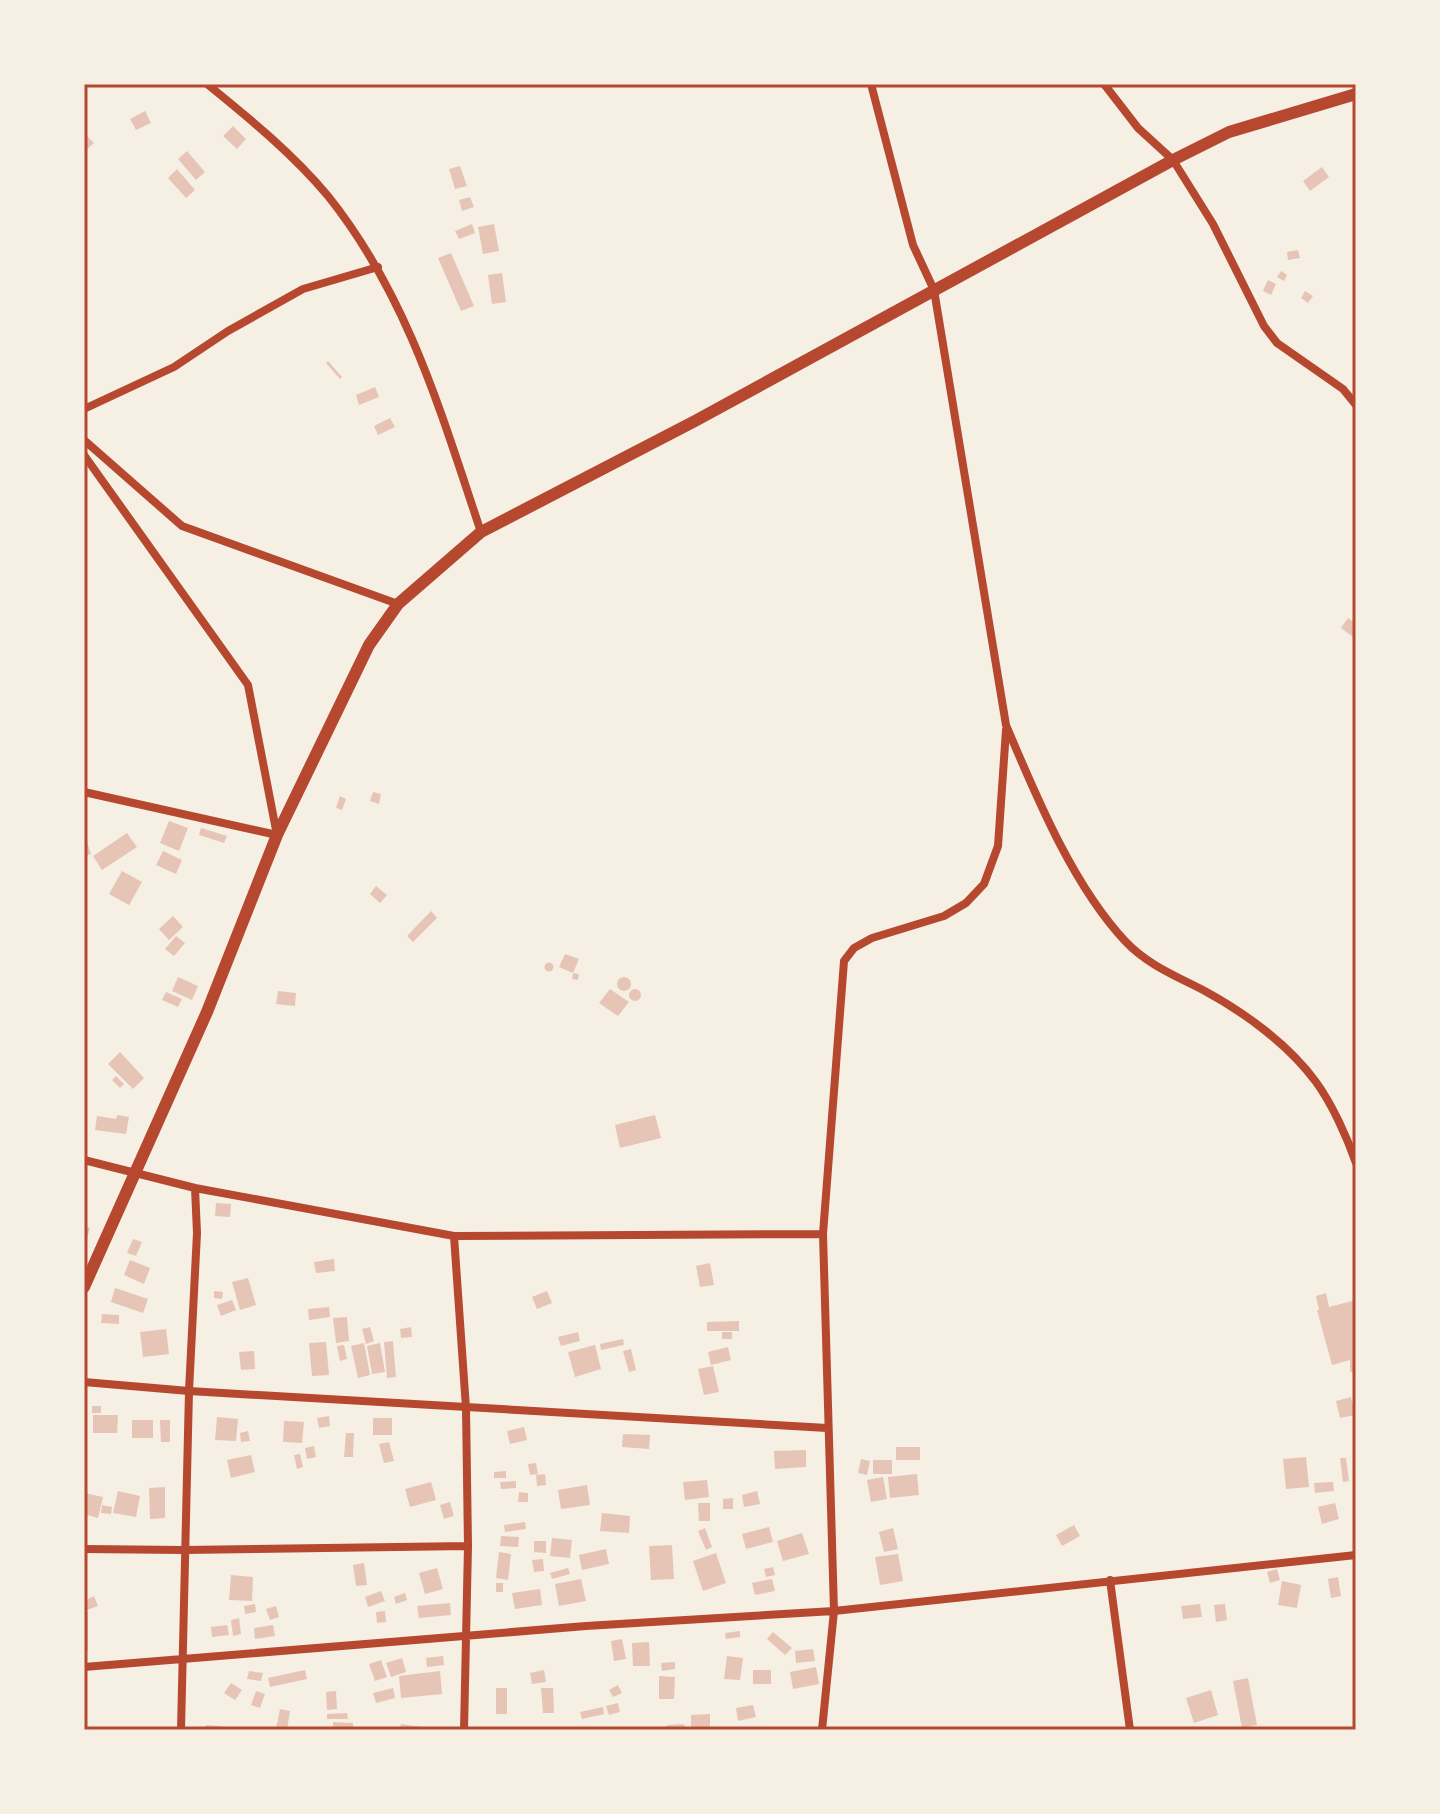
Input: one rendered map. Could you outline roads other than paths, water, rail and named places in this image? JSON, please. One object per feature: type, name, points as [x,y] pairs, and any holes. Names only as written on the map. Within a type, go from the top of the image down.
[{"type":"street","points":[[207,84],[263,130],[327,195],[378,267],[419,349],[481,532]]},
{"type":"street","points":[[822,1730],[834,1611],[823,1234],[844,961],[854,948],[872,938],[944,916],[966,903],[984,884],[998,846],[1006,725],[934,290],[913,245],[871,84]]},
{"type":"street","points":[[1104,84],[1138,128],[1173,160],[1213,224],[1264,326],[1277,343],[1343,389],[1356,405]]},
{"type":"street","points":[[84,1287],[207,1012],[277,835],[369,645],[398,604],[481,532],[695,421],[1173,160],[1229,132],[1356,94]]},
{"type":"street","points":[[84,409],[174,367],[228,331],[303,289],[378,267]]},
{"type":"street","points":[[84,440],[182,526],[398,604]]},
{"type":"street","points":[[84,455],[248,685],[277,835]]},
{"type":"street","points":[[1006,725],[1053,831],[1103,914],[1128,944],[1158,968],[1234,1008],[1276,1041],[1316,1082],[1356,1163]]},
{"type":"street","points":[[84,792],[277,835]]},
{"type":"street","points":[[84,1160],[195,1188],[454,1236],[823,1234]]},
{"type":"street","points":[[181,1730],[184,1550],[196,1248],[195,1188]]},
{"type":"street","points":[[454,1236],[466,1408],[468,1546],[464,1730]]},
{"type":"street","points":[[84,1382],[189,1391],[827,1428]]},
{"type":"street","points":[[84,1549],[468,1546]]},
{"type":"street","points":[[84,1667],[464,1636],[834,1611],[1356,1555]]},
{"type":"street","points":[[1110,1580],[1130,1730]]}]
